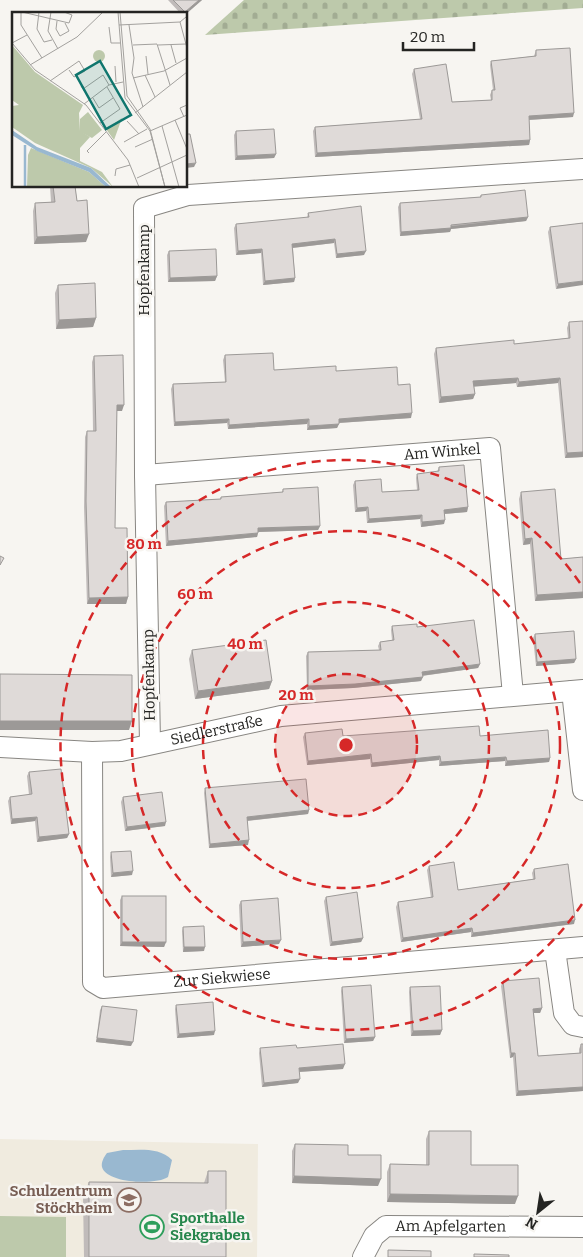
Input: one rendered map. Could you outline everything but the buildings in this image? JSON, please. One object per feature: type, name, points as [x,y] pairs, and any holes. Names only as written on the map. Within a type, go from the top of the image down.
[{"type":"street","name":"Hopfenkamp","points":[[150,743],[145,475],[144,208],[188,195],[583,169]]},
{"type":"street","name":"Am Winkel","points":[[145,475],[490,448],[513,695]]},
{"type":"street","name":"Siedlerstraße","points":[[0,747],[92,752],[120,750],[281,716],[578,690]]},
{"type":"street","points":[[578,690],[583,790]]},
{"type":"street","name":"Zur Siekwiese","points":[[92,752],[93,982],[104,988],[583,947]]},
{"type":"street","points":[[556,950],[564,1013],[573,1025],[583,1027]]},
{"type":"street","name":"Am Apfelgarten","points":[[363,1257],[374,1236],[386,1226],[583,1227]]},
{"type":"shaded area","name":"Schulzentrum Stöckheim","points":[[0,1139],[258,1144],[257,1257],[0,1257]]},
{"type":"green space","points":[[244,0],[583,0],[583,8],[205,35]]},
{"type":"green space","points":[[0,1216],[66,1217],[66,1257],[0,1257]]},
{"type":"water","points":[[123,1150],[149,1150],[167,1156],[172,1160],[168,1177],[162,1180],[144,1182],[122,1180],[106,1173],[102,1165],[107,1153]]},
{"type":"place","name":"Schulzentrum Stöckheim","points":[[129,1200]]},
{"type":"place","name":"Sporthalle Siekgraben","points":[[152,1227]]}]
